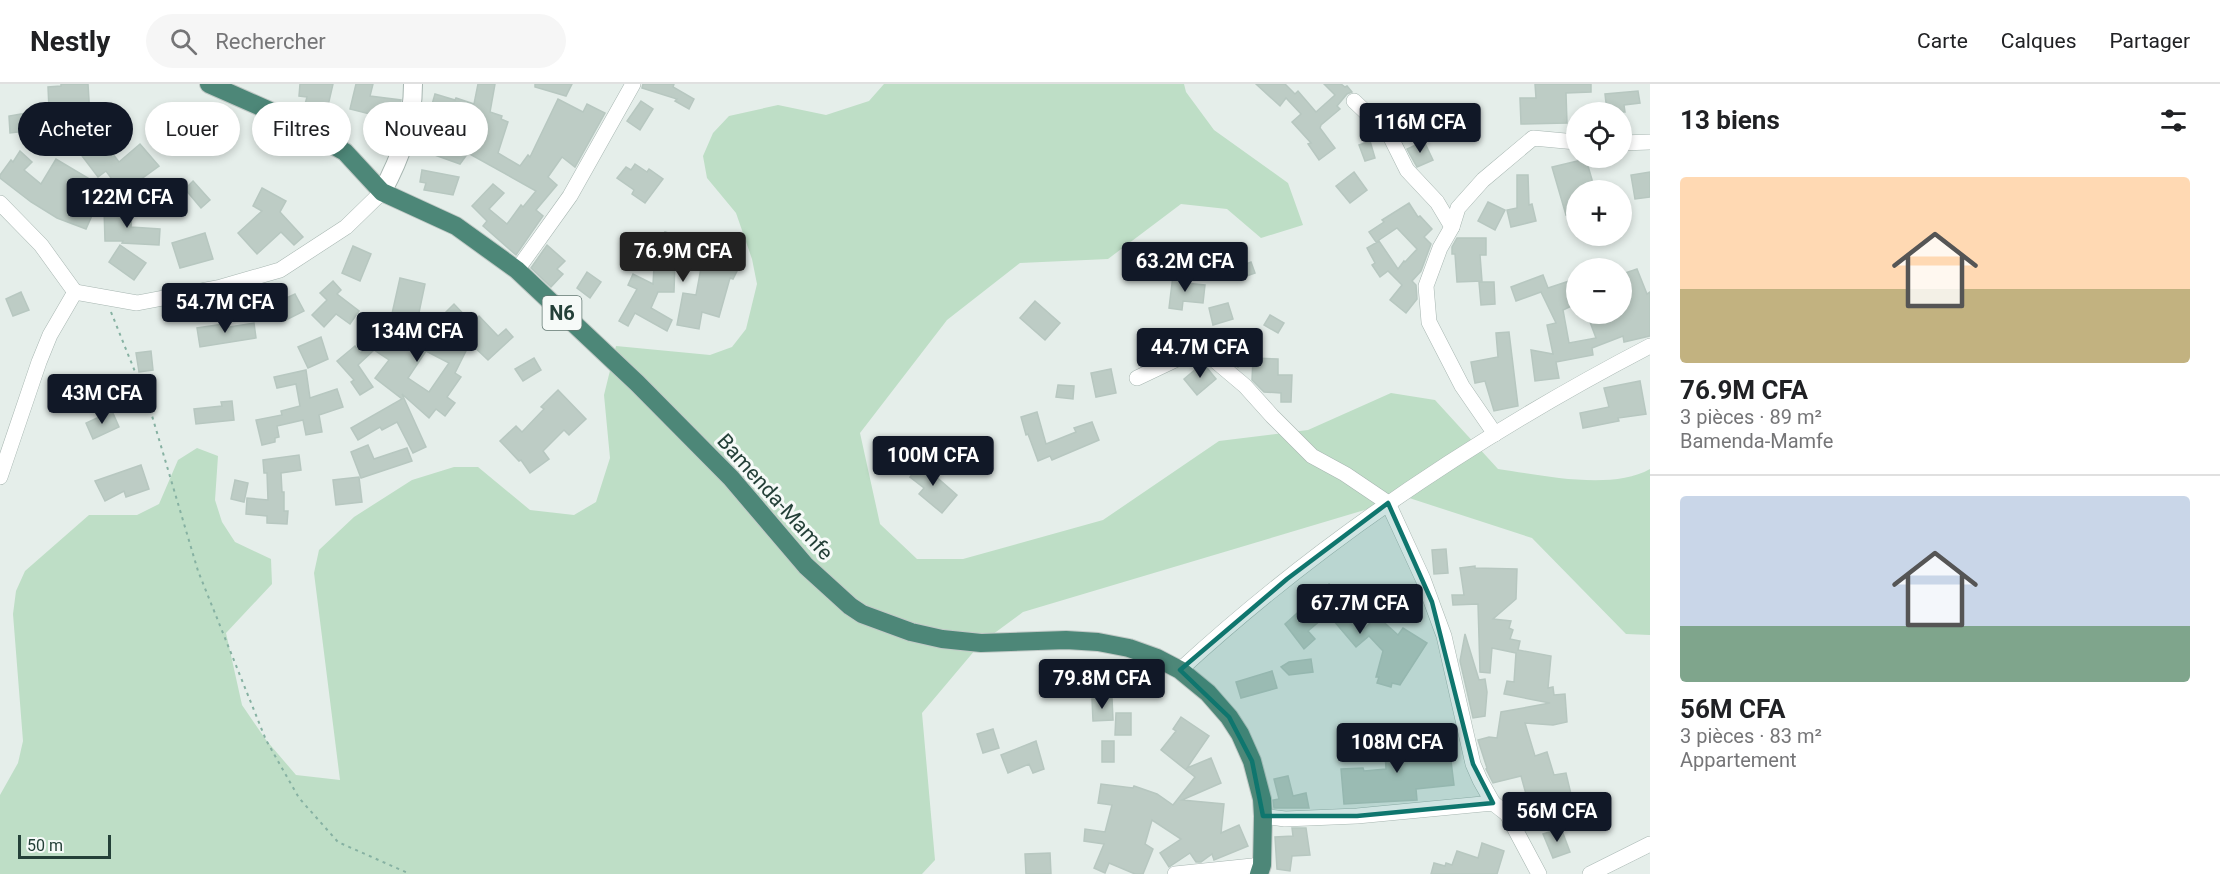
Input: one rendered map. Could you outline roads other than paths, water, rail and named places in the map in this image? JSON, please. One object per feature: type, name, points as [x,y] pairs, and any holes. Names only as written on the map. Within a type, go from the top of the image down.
[{"type":"highway","name":"Bamenda-Mamfe","points":[[209,84],[277,114],[345,152],[382,192],[456,226],[517,270],[637,383],[731,478],[806,566],[862,614],[911,632],[942,639],[981,643],[1066,640],[1098,642],[1129,648],[1157,658],[1180,670],[1208,693],[1229,717],[1240,734],[1252,761],[1262,799],[1260,870]]},
{"type":"street","points":[[0,203],[41,245],[75,292],[137,303],[180,296],[280,270],[346,227],[382,192],[402,153],[409,128],[414,84]]},
{"type":"street","points":[[517,270],[570,196],[633,84]]},
{"type":"street","points":[[1354,101],[1389,134],[1407,170],[1437,202],[1452,227]]},
{"type":"street","points":[[1495,434],[1462,386],[1429,322],[1426,286],[1458,208],[1483,180],[1533,138],[1566,141]]},
{"type":"street","points":[[1632,143],[1650,142]]},
{"type":"street","points":[[0,477],[39,362],[50,335],[75,292]]},
{"type":"street","points":[[1180,670],[1287,579],[1388,503],[1578,383],[1650,346]]},
{"type":"street","points":[[1137,378],[1196,350],[1206,353],[1245,386],[1312,456],[1345,474],[1388,503],[1432,602],[1444,636],[1473,764],[1493,803],[1507,814],[1539,874]]},
{"type":"street","points":[[1263,816],[1285,819],[1348,817],[1493,803]]},
{"type":"street","points":[[1590,874],[1650,844]]},
{"type":"street","points":[[1175,874],[1260,870]]}]
